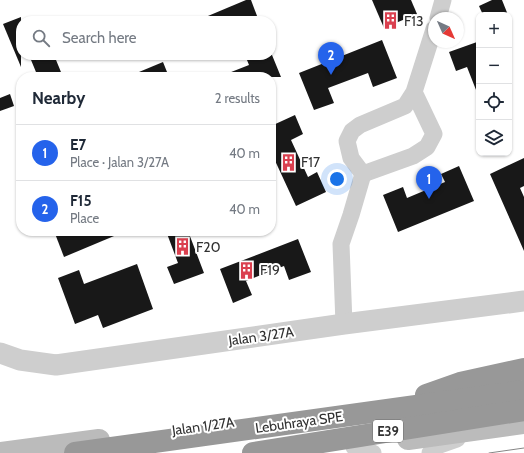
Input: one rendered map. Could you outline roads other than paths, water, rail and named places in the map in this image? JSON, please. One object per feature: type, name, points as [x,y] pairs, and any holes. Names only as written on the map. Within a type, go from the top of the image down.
[{"type":"highway","points":[[381,410],[460,383],[524,369]]},
{"type":"highway","name":"Lebuhraya SPE","points":[[75,453],[524,391]]},
{"type":"highway","name":"Lebuhraya SPE","points":[[253,453],[524,410]]},
{"type":"main road","name":"Jalan 1/27A","points":[[0,453],[524,381]]},
{"type":"main road","points":[[313,453],[364,450],[489,427],[524,423]]},
{"type":"street","points":[[440,12],[443,0]]},
{"type":"street","points":[[363,174],[351,158],[347,141],[352,131],[360,125],[405,106],[414,92],[428,48]]},
{"type":"street","points":[[363,174],[413,156],[427,147],[434,134],[414,92]]},
{"type":"street","points":[[344,324],[341,244],[363,174]]},
{"type":"street","name":"Jalan 3/27A","points":[[0,353],[20,360],[56,365],[344,324],[524,301]]},
{"type":"street","points":[[430,453],[437,446],[489,427]]},
{"type":"tram line","points":[[489,453],[524,448]]},
{"type":"place","name":"F13","points":[[391,21]]},
{"type":"place","name":"F15","points":[[331,75]]},
{"type":"place","name":"F17","points":[[288,162]]},
{"type":"place","name":"E7","points":[[429,199]]},
{"type":"place","name":"F20","points":[[183,247]]},
{"type":"place","name":"F19","points":[[247,270]]}]
